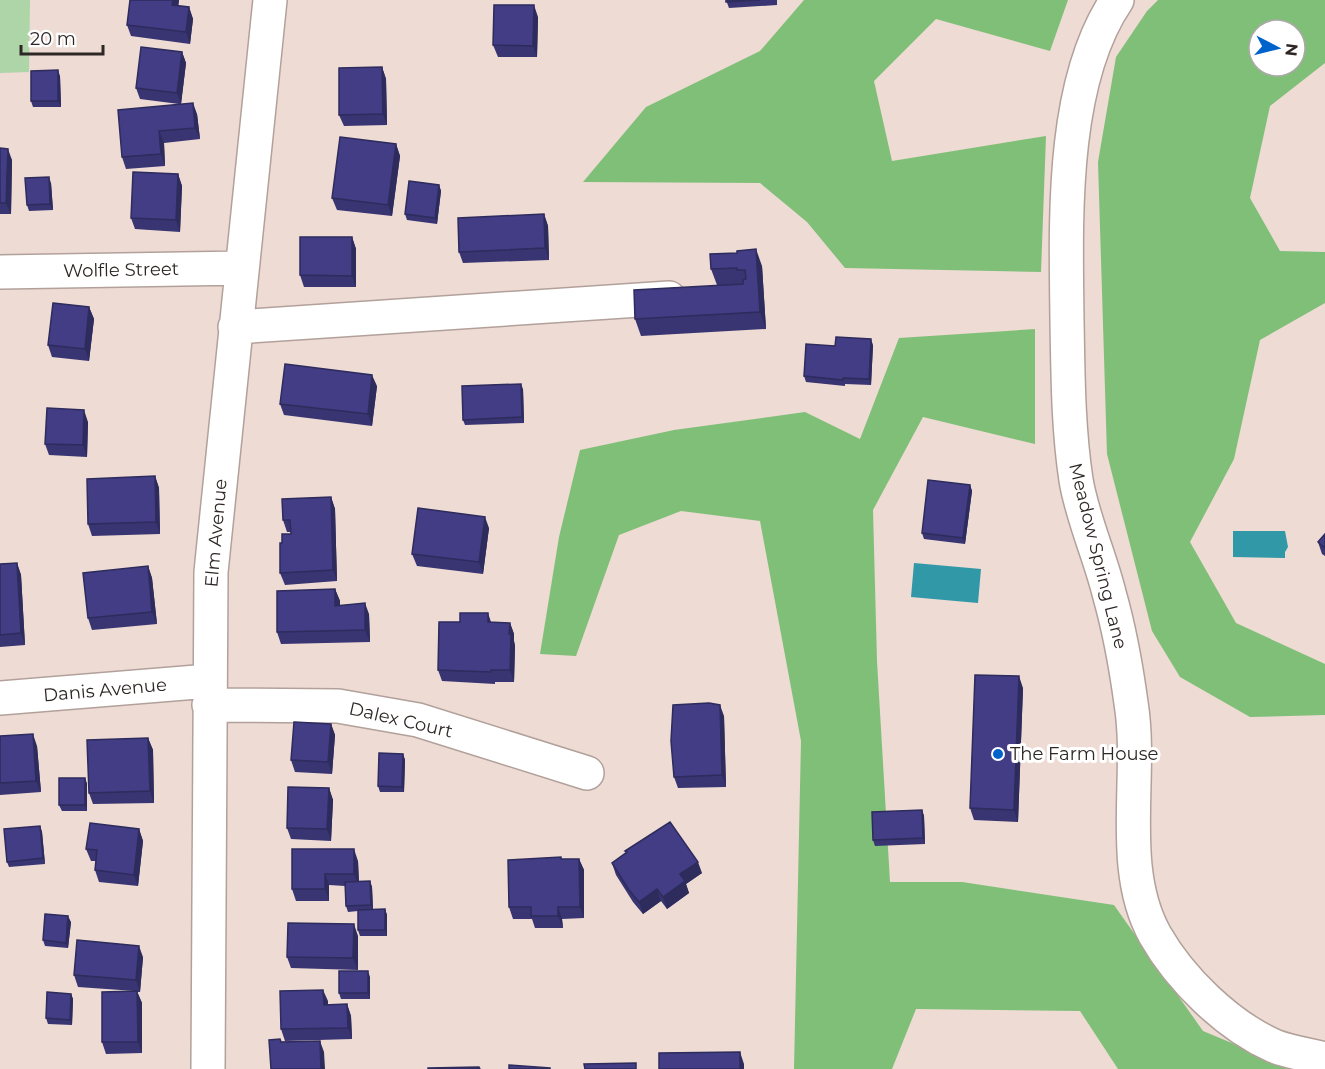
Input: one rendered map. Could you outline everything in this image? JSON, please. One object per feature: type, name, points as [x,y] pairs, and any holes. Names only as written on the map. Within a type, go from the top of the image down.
[{"type":"street","name":"Elm Avenue","points":[[208,1069],[211,572],[270,0]]},
{"type":"street","name":"Meadow Spring Lane","points":[[1117,0],[1096,39],[1079,96],[1070,171],[1066,237],[1069,415],[1077,484],[1110,595],[1132,705],[1135,757],[1134,848],[1137,879],[1144,910],[1155,935],[1191,984],[1224,1016],[1275,1046],[1325,1059]]},
{"type":"street","name":"Wolfle Street","points":[[0,272],[243,268]]},
{"type":"street","points":[[235,327],[669,298]]},
{"type":"street","name":"Danis Avenue","points":[[0,698],[209,693]]},
{"type":"street","name":"Dalex Court","points":[[209,693],[338,706],[418,720],[587,773]]},
{"type":"green space","points":[[0,0],[30,0],[29,72],[0,73]]},
{"type":"green space","points":[[804,0],[1068,0],[1050,51],[936,19],[874,81],[892,161],[1046,136],[1041,272],[845,268],[807,222],[760,183],[583,182],[646,107],[760,51]]},
{"type":"green space","points":[[1158,0],[1325,0],[1325,63],[1307,77],[1307,18],[1247,18],[1247,78],[1306,78],[1270,106],[1250,198],[1280,251],[1325,252],[1325,303],[1260,340],[1234,459],[1190,542],[1236,623],[1325,664],[1325,715],[1250,717],[1180,677],[1152,631],[1107,454],[1098,162],[1116,57],[1147,11]]},
{"type":"green space","points":[[1035,329],[1035,444],[923,417],[873,510],[877,661],[890,882],[962,882],[1114,905],[1203,1031],[1294,1069],[1118,1069],[1080,1011],[916,1009],[892,1069],[794,1069],[801,741],[760,521],[681,511],[619,535],[576,656],[540,654],[559,537],[580,450],[674,430],[805,412],[860,439],[899,338]]},
{"type":"water","points":[[1233,531],[1285,531],[1288,547],[1285,558],[1233,557]]},
{"type":"water","points":[[914,563],[981,569],[978,603],[911,597]]},
{"type":"building","points":[[130,0],[173,0],[172,5],[189,7],[186,32],[127,25]]},
{"type":"building","points":[[726,0],[760,0],[726,2]]},
{"type":"building","points":[[494,5],[534,5],[533,46],[493,45]]},
{"type":"building","points":[[141,47],[182,52],[177,93],[136,88]]},
{"type":"building","points":[[382,67],[383,114],[339,115],[339,68]]},
{"type":"building","points":[[58,70],[58,101],[31,101],[31,71]]},
{"type":"building","points":[[193,103],[195,128],[159,131],[161,154],[122,157],[118,110]]},
{"type":"building","points":[[340,137],[396,144],[388,205],[332,198]]},
{"type":"building","points":[[0,148],[8,149],[6,203],[0,203]]},
{"type":"building","points":[[133,172],[178,174],[176,220],[131,218]]},
{"type":"building","points":[[49,177],[50,204],[27,205],[25,178]]},
{"type":"building","points":[[409,181],[439,185],[435,218],[405,214]]},
{"type":"building","points":[[544,214],[545,248],[459,252],[458,218]]},
{"type":"building","points":[[300,237],[352,237],[352,276],[300,275]]},
{"type":"building","points":[[756,249],[760,312],[635,319],[634,290],[743,284],[743,280],[746,279],[745,270],[711,269],[710,254],[737,253],[737,251]]},
{"type":"building","points":[[53,303],[89,307],[85,349],[48,345]]},
{"type":"building","points":[[836,337],[871,339],[869,379],[843,378],[843,380],[804,376],[806,344],[835,346]]},
{"type":"building","points":[[285,364],[372,375],[368,414],[280,404]]},
{"type":"building","points":[[521,384],[522,417],[463,420],[462,386]]},
{"type":"building","points":[[47,408],[84,410],[83,445],[45,444]]},
{"type":"building","points":[[155,476],[156,522],[88,524],[87,479]]},
{"type":"building","points":[[928,480],[970,485],[963,538],[922,533]]},
{"type":"building","points":[[331,497],[333,570],[280,573],[282,534],[291,534],[290,520],[283,520],[282,499]]},
{"type":"building","points":[[418,508],[485,517],[479,562],[412,554]]},
{"type":"building","points":[[1325,534],[1325,548],[1318,542]]},
{"type":"building","points":[[17,563],[21,633],[0,635],[0,564]]},
{"type":"building","points":[[148,566],[152,612],[88,618],[83,573]]},
{"type":"building","points":[[335,589],[335,606],[365,603],[365,630],[277,632],[277,591]]},
{"type":"building","points":[[460,613],[488,613],[488,622],[510,623],[510,670],[491,670],[491,672],[438,670],[439,622],[460,622]]},
{"type":"building","name":"The Farm House","points":[[975,675],[1019,676],[1014,810],[970,808]]},
{"type":"building","points":[[709,703],[720,705],[722,775],[674,777],[671,741],[673,705]]},
{"type":"building","points":[[294,722],[331,724],[328,762],[291,760]]},
{"type":"building","points":[[33,734],[36,781],[0,783],[0,736]]},
{"type":"building","points":[[148,738],[150,791],[89,793],[87,740]]},
{"type":"building","points":[[379,753],[403,754],[402,787],[378,786]]},
{"type":"building","points":[[59,778],[85,778],[85,805],[59,805]]},
{"type":"building","points":[[288,787],[329,788],[327,829],[287,828]]},
{"type":"building","points":[[922,810],[923,838],[873,840],[872,812]]},
{"type":"building","points":[[670,822],[698,862],[680,874],[685,881],[663,897],[657,889],[639,902],[612,863],[627,852],[625,851]]},
{"type":"building","points":[[90,823],[139,829],[134,875],[95,870],[97,850],[86,849]]},
{"type":"building","points":[[40,826],[43,858],[7,862],[4,829]]},
{"type":"building","points":[[292,849],[354,849],[354,874],[325,874],[325,889],[292,889]]},
{"type":"building","points":[[561,857],[561,859],[579,859],[580,907],[558,907],[558,916],[531,916],[531,907],[509,907],[508,860]]},
{"type":"building","points":[[370,881],[371,905],[346,906],[345,882]]},
{"type":"building","points":[[385,909],[385,930],[358,930],[358,910]]},
{"type":"building","points":[[45,914],[68,916],[66,943],[43,940]]},
{"type":"building","points":[[288,923],[354,924],[353,958],[287,957]]},
{"type":"building","points":[[77,940],[139,946],[136,980],[74,975]]},
{"type":"building","points":[[339,971],[368,971],[368,993],[339,993]]},
{"type":"building","points":[[323,990],[324,1005],[347,1004],[348,1028],[281,1029],[280,991]]},
{"type":"building","points":[[137,991],[138,1042],[102,1042],[102,992]]},
{"type":"building","points":[[47,992],[71,994],[70,1020],[46,1018]]},
{"type":"building","points":[[280,1039],[281,1042],[320,1041],[321,1069],[271,1069],[269,1040]]},
{"type":"building","points":[[740,1052],[740,1069],[659,1069],[659,1053]]},
{"type":"building","points":[[636,1063],[636,1069],[585,1069],[584,1064]]},
{"type":"building","points":[[509,1065],[550,1068],[550,1069],[509,1069]]},
{"type":"building","points":[[479,1067],[480,1069],[428,1069],[428,1068]]},
{"type":"place","name":"The Farm House","points":[[998,754]]}]
